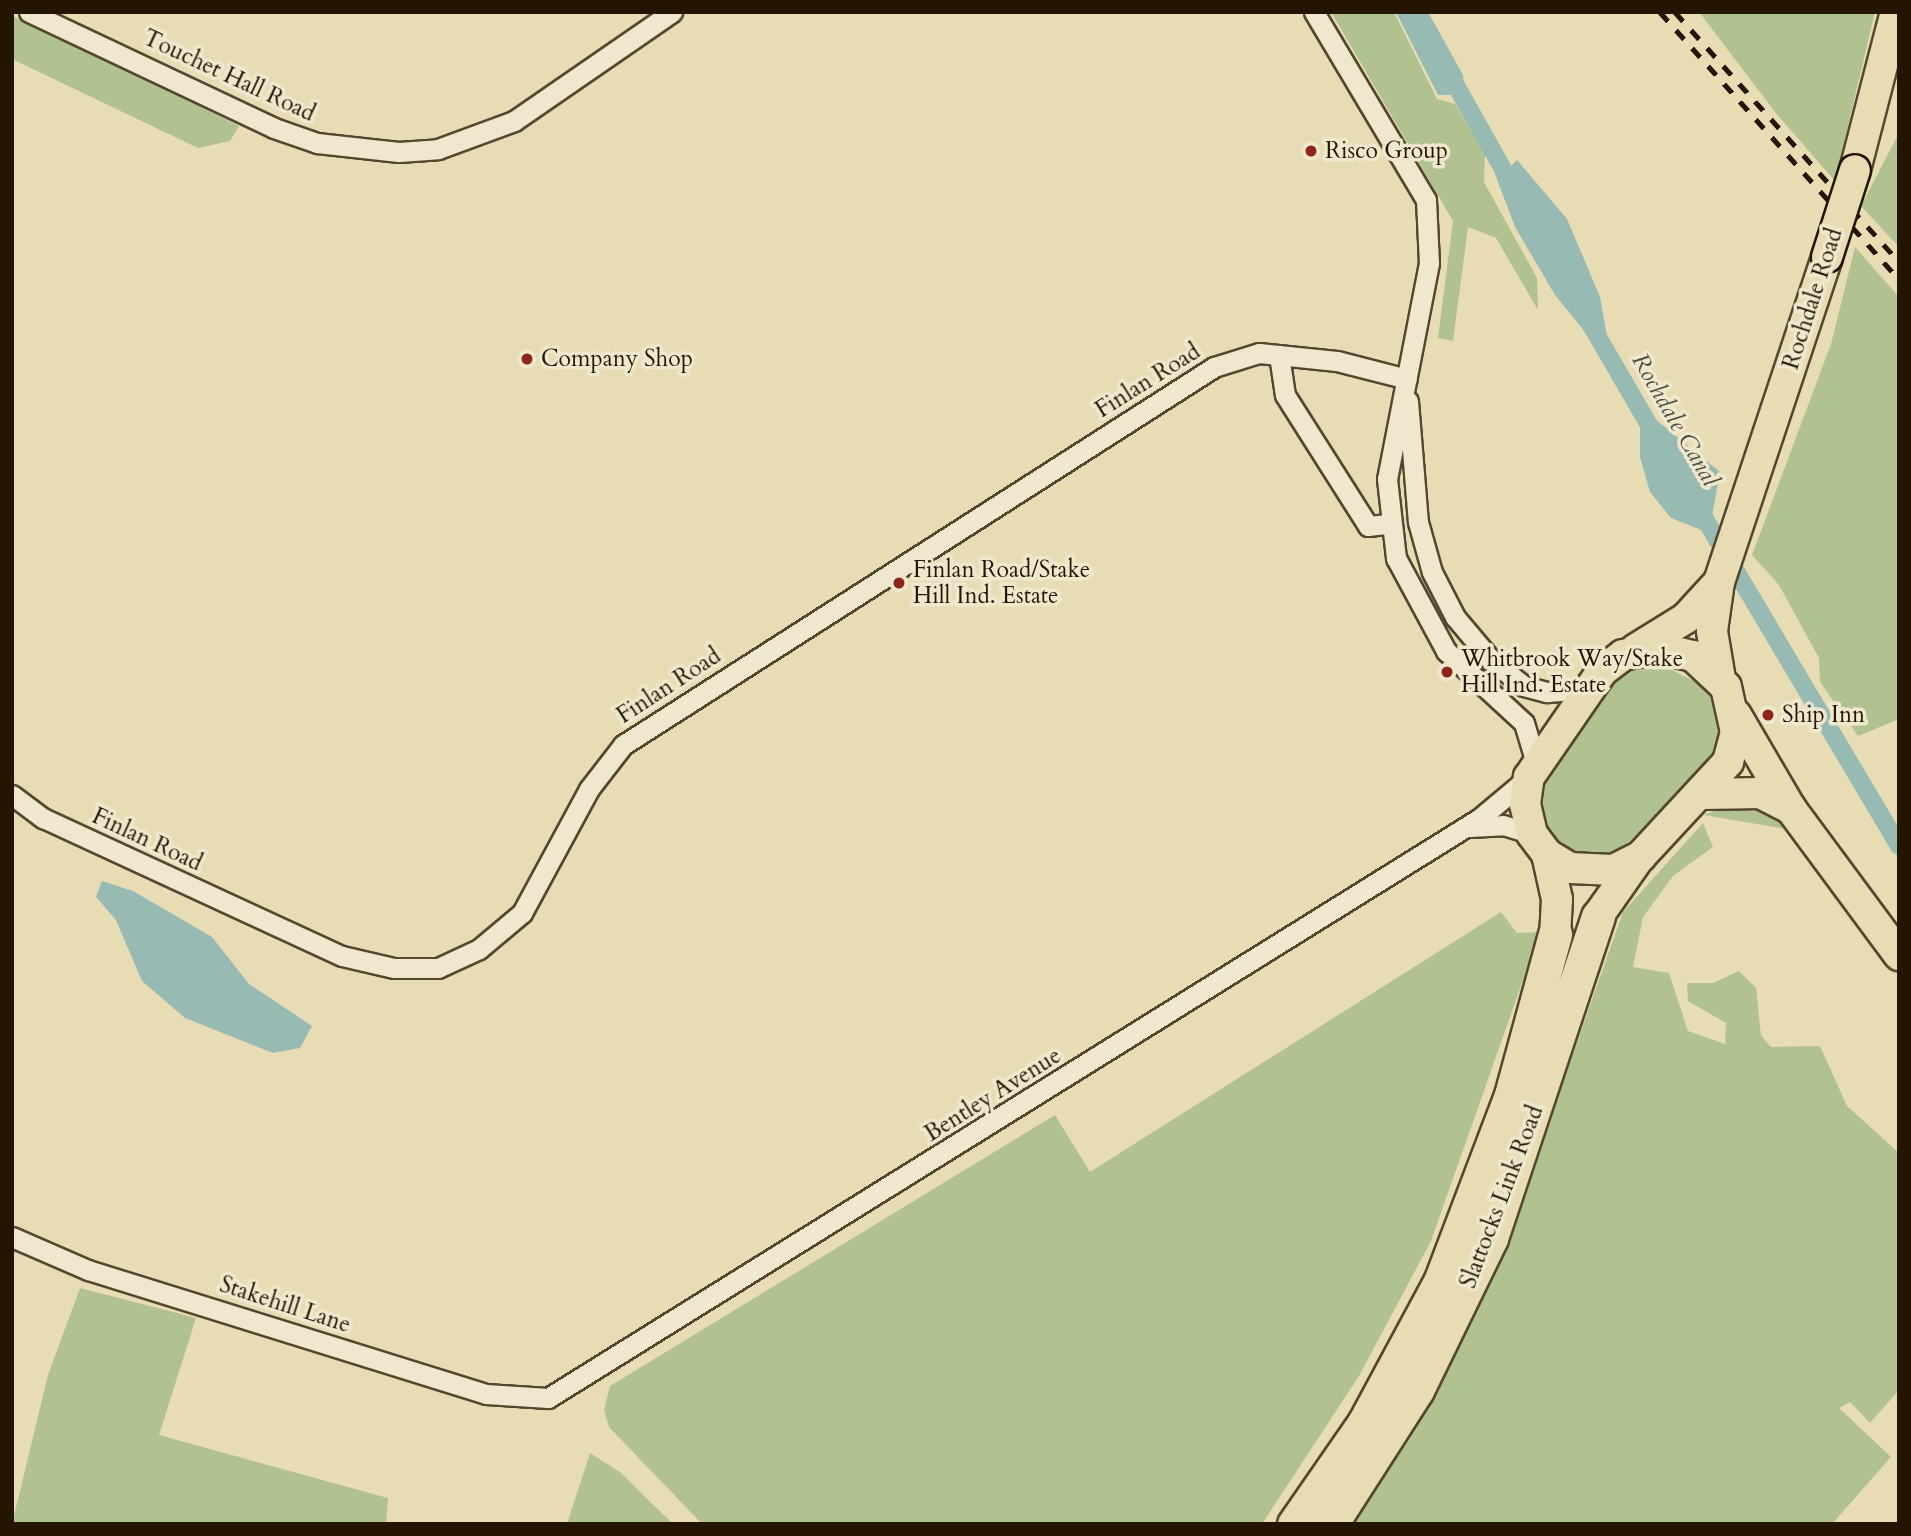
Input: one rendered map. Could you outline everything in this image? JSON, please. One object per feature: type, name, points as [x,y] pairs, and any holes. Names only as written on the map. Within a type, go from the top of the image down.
[{"type":"highway","name":"Slattocks Link Road","points":[[1331,1524],[1417,1390],[1486,1248],[1598,916]]},
{"type":"highway","name":"Slattocks Link Road","points":[[1294,1524],[1364,1423],[1440,1282],[1511,1095],[1555,934]]},
{"type":"main road","name":"Rochdale Road","points":[[1720,679],[1712,631],[1719,582],[1855,170],[1896,12]]},
{"type":"main road","name":"Rochdale Road","points":[[1623,655],[1686,618],[1719,582]]},
{"type":"main road","points":[[1735,715],[1734,749],[1704,794],[1641,856],[1598,872],[1570,868],[1540,844],[1525,804],[1533,770],[1588,689],[1623,655],[1676,650],[1720,679],[1735,715],[1791,809],[1899,955]]},
{"type":"main road","points":[[1704,794],[1760,793],[1791,809]]},
{"type":"main road","name":"Slattocks Link Road","points":[[1540,844],[1557,900],[1555,934]]},
{"type":"main road","name":"Slattocks Link Road","points":[[1598,916],[1641,856]]},
{"type":"street","name":"Touchet Hall Road","points":[[29,12],[274,128],[317,143],[399,152],[450,145],[514,121],[672,12]]},
{"type":"street","points":[[1314,12],[1426,200],[1429,263],[1389,457],[1388,524],[1402,577],[1432,632],[1467,674],[1520,717],[1533,770]]},
{"type":"street","name":"Finlan Road","points":[[14,800],[43,818],[341,957],[394,968],[438,968],[479,949],[522,913],[589,789],[623,745],[654,721],[1214,367],[1259,353],[1407,379]]},
{"type":"street","points":[[1279,355],[1285,395],[1368,526],[1388,524]]},
{"type":"street","points":[[1407,379],[1418,522],[1442,595],[1492,661],[1524,686],[1547,692],[1588,689]]},
{"type":"street","name":"Bentley Avenue","points":[[548,1398],[1462,830],[1533,770]]},
{"type":"street","points":[[1462,830],[1503,825],[1540,844]]},
{"type":"street","name":"Stakehill Lane","points":[[12,1237],[88,1270],[486,1394],[548,1398]]},
{"type":"green space","points":[[1331,12],[1394,12],[1437,99],[1455,104],[1485,153],[1484,182],[1537,278],[1538,310],[1496,238],[1468,227],[1453,341],[1438,338],[1453,221]]},
{"type":"green space","points":[[1699,12],[1875,12],[1835,181],[1775,112]]},
{"type":"green space","points":[[12,16],[239,126],[230,141],[198,148],[12,59]]},
{"type":"green space","points":[[1899,133],[1899,247],[1861,206]]},
{"type":"green space","points":[[1855,247],[1899,297],[1899,719],[1858,736],[1820,682],[1819,658],[1779,585],[1752,555],[1831,344]]},
{"type":"green space","points":[[1660,664],[1708,688],[1719,728],[1713,763],[1613,857],[1589,861],[1562,852],[1537,807],[1544,778],[1610,683],[1631,669]]},
{"type":"green space","points":[[1733,803],[1754,805],[1791,830],[1704,815]]},
{"type":"green space","points":[[1703,823],[1713,847],[1673,876],[1643,917],[1633,967],[1669,973],[1688,1031],[1725,1044],[1726,1023],[1688,1001],[1687,983],[1713,983],[1739,971],[1756,988],[1761,1035],[1771,1047],[1820,1046],[1847,1106],[1899,1153],[1899,1390],[1870,1423],[1850,1402],[1839,1408],[1891,1457],[1832,1524],[1352,1524],[1413,1432],[1497,1269],[1623,912]]},
{"type":"green space","points":[[1501,912],[1517,933],[1540,932],[1431,1241],[1359,1376],[1262,1524],[702,1524],[609,1427],[604,1410],[610,1386],[1055,1115],[1090,1172]]},
{"type":"green space","points":[[80,1288],[196,1318],[159,1435],[388,1498],[386,1524],[12,1524],[48,1375]]},
{"type":"green space","points":[[590,1453],[621,1473],[673,1524],[567,1524]]},
{"type":"water","points":[[1396,12],[1428,12],[1463,75],[1464,95],[1438,95]]},
{"type":"water","points":[[1500,151],[1511,166],[1517,160],[1567,219],[1600,297],[1608,342],[1598,348],[1555,295],[1515,227],[1489,158]]},
{"type":"water","points":[[1649,414],[1720,472],[1709,533],[1671,518],[1650,492],[1640,457],[1640,420]]},
{"type":"water","points":[[102,881],[133,891],[212,937],[249,984],[312,1026],[300,1048],[273,1053],[185,1018],[142,981],[116,920],[96,897]]},
{"type":"waterway","name":"Rochdale Canal","points":[[1450,75],[1507,176]]},
{"type":"waterway","name":"Rochdale Canal","points":[[1591,325],[1656,437]]},
{"type":"waterway","name":"Rochdale Canal","points":[[1699,509],[1899,846]]},
{"type":"railway","points":[[1660,12],[1899,279]]},
{"type":"railway","points":[[1675,12],[1899,262]]},
{"type":"place","name":"Risco Group","points":[[1311,151]]},
{"type":"place","name":"Company Shop","points":[[527,359]]},
{"type":"place","name":"Finlan Road/Stake Hill Ind. Estate","points":[[899,583]]},
{"type":"place","name":"Whitbrook Way/Stake Hill Ind. Estate","points":[[1447,672]]},
{"type":"place","name":"Ship Inn","points":[[1768,715]]}]
